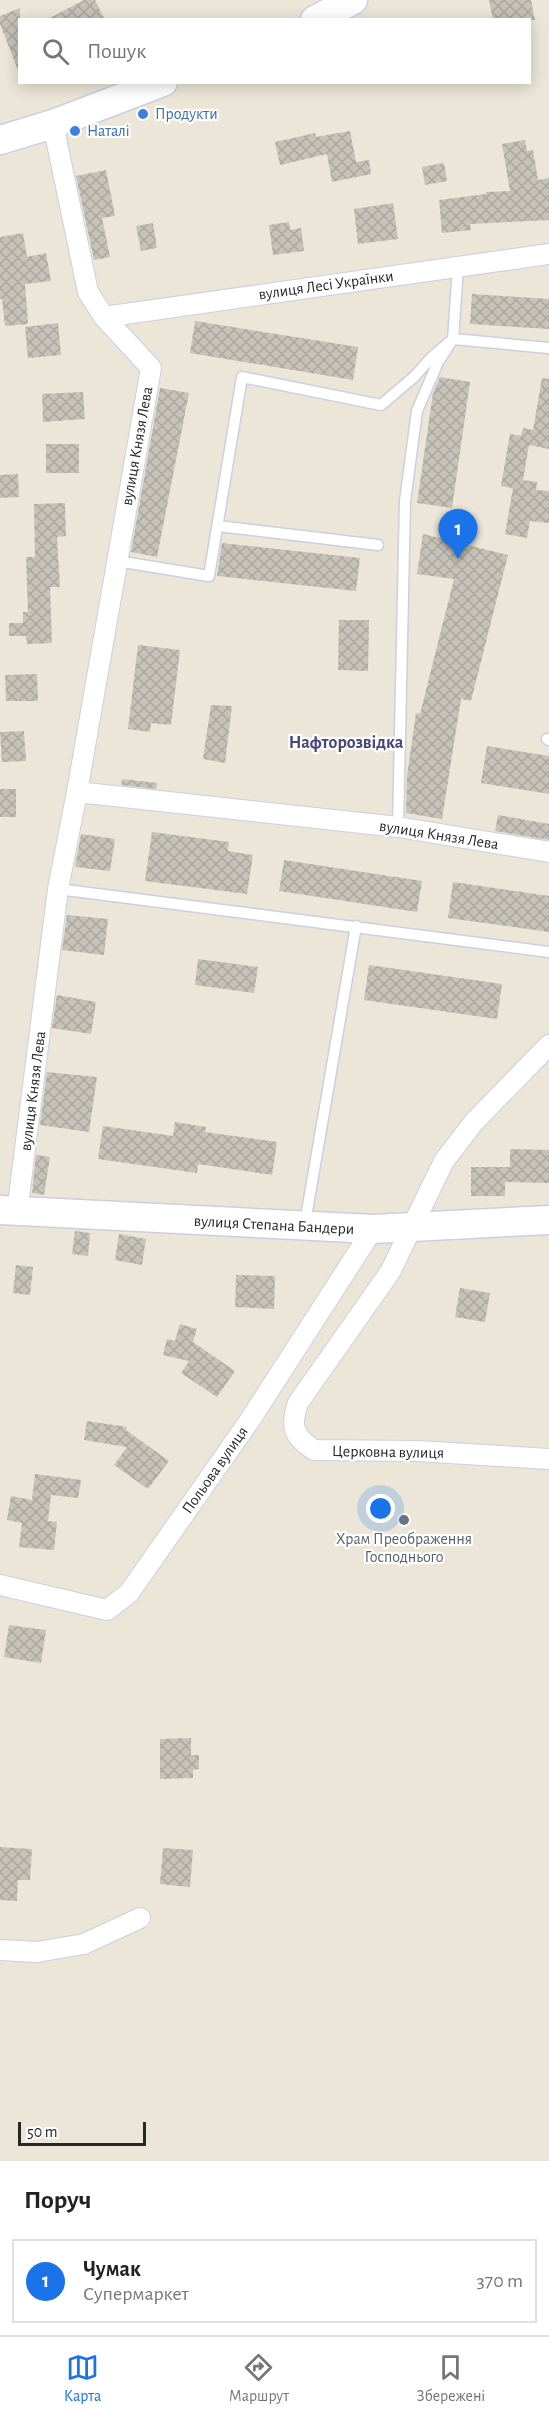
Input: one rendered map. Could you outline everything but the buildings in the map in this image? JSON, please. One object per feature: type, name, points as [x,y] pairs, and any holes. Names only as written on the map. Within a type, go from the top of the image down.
[{"type":"street","points":[[319,18],[353,0]]},
{"type":"street","points":[[0,140],[53,124],[158,84]]},
{"type":"street","name":"вулиця Князя Лева","points":[[9,1211],[58,889],[151,368],[104,316],[88,292],[53,124]]},
{"type":"street","name":"вулиця Лесі Українки","points":[[104,316],[549,254]]},
{"type":"street","name":"вулиця Князя Лева","points":[[77,792],[398,827],[549,852]]},
{"type":"street","points":[[411,1226],[444,1161],[474,1122],[549,1045]]},
{"type":"street","name":"вулиця Степана Бандери","points":[[9,1211],[372,1229],[549,1220]]},
{"type":"street","name":"Церковна вулиця","points":[[411,1226],[390,1272],[298,1403],[294,1416],[294,1431],[301,1441],[314,1450],[417,1451],[549,1459]]},
{"type":"street","name":"Польова вулиця","points":[[0,1585],[108,1610],[129,1593],[250,1420],[372,1229]]},
{"type":"street","points":[[0,1950],[36,1952],[84,1944],[140,1918]]},
{"type":"lane","points":[[398,827],[405,501],[417,411],[438,362],[453,339],[458,267]]},
{"type":"lane","points":[[117,561],[209,576],[242,377],[381,405],[453,339],[549,348]]},
{"type":"lane","points":[[218,526],[378,545]]},
{"type":"lane","points":[[58,889],[549,952]]},
{"type":"lane","points":[[304,1227],[356,926]]},
{"type":"place","name":"Продукти","points":[[143,114]]},
{"type":"place","name":"Наталi","points":[[75,131]]},
{"type":"place","name":"Чумак","points":[[458,559]]},
{"type":"place","name":"Храм Преображення Господнього","points":[[404,1520]]},
{"type":"district","name":"Нафторозвідка","points":[[346,743]]}]
